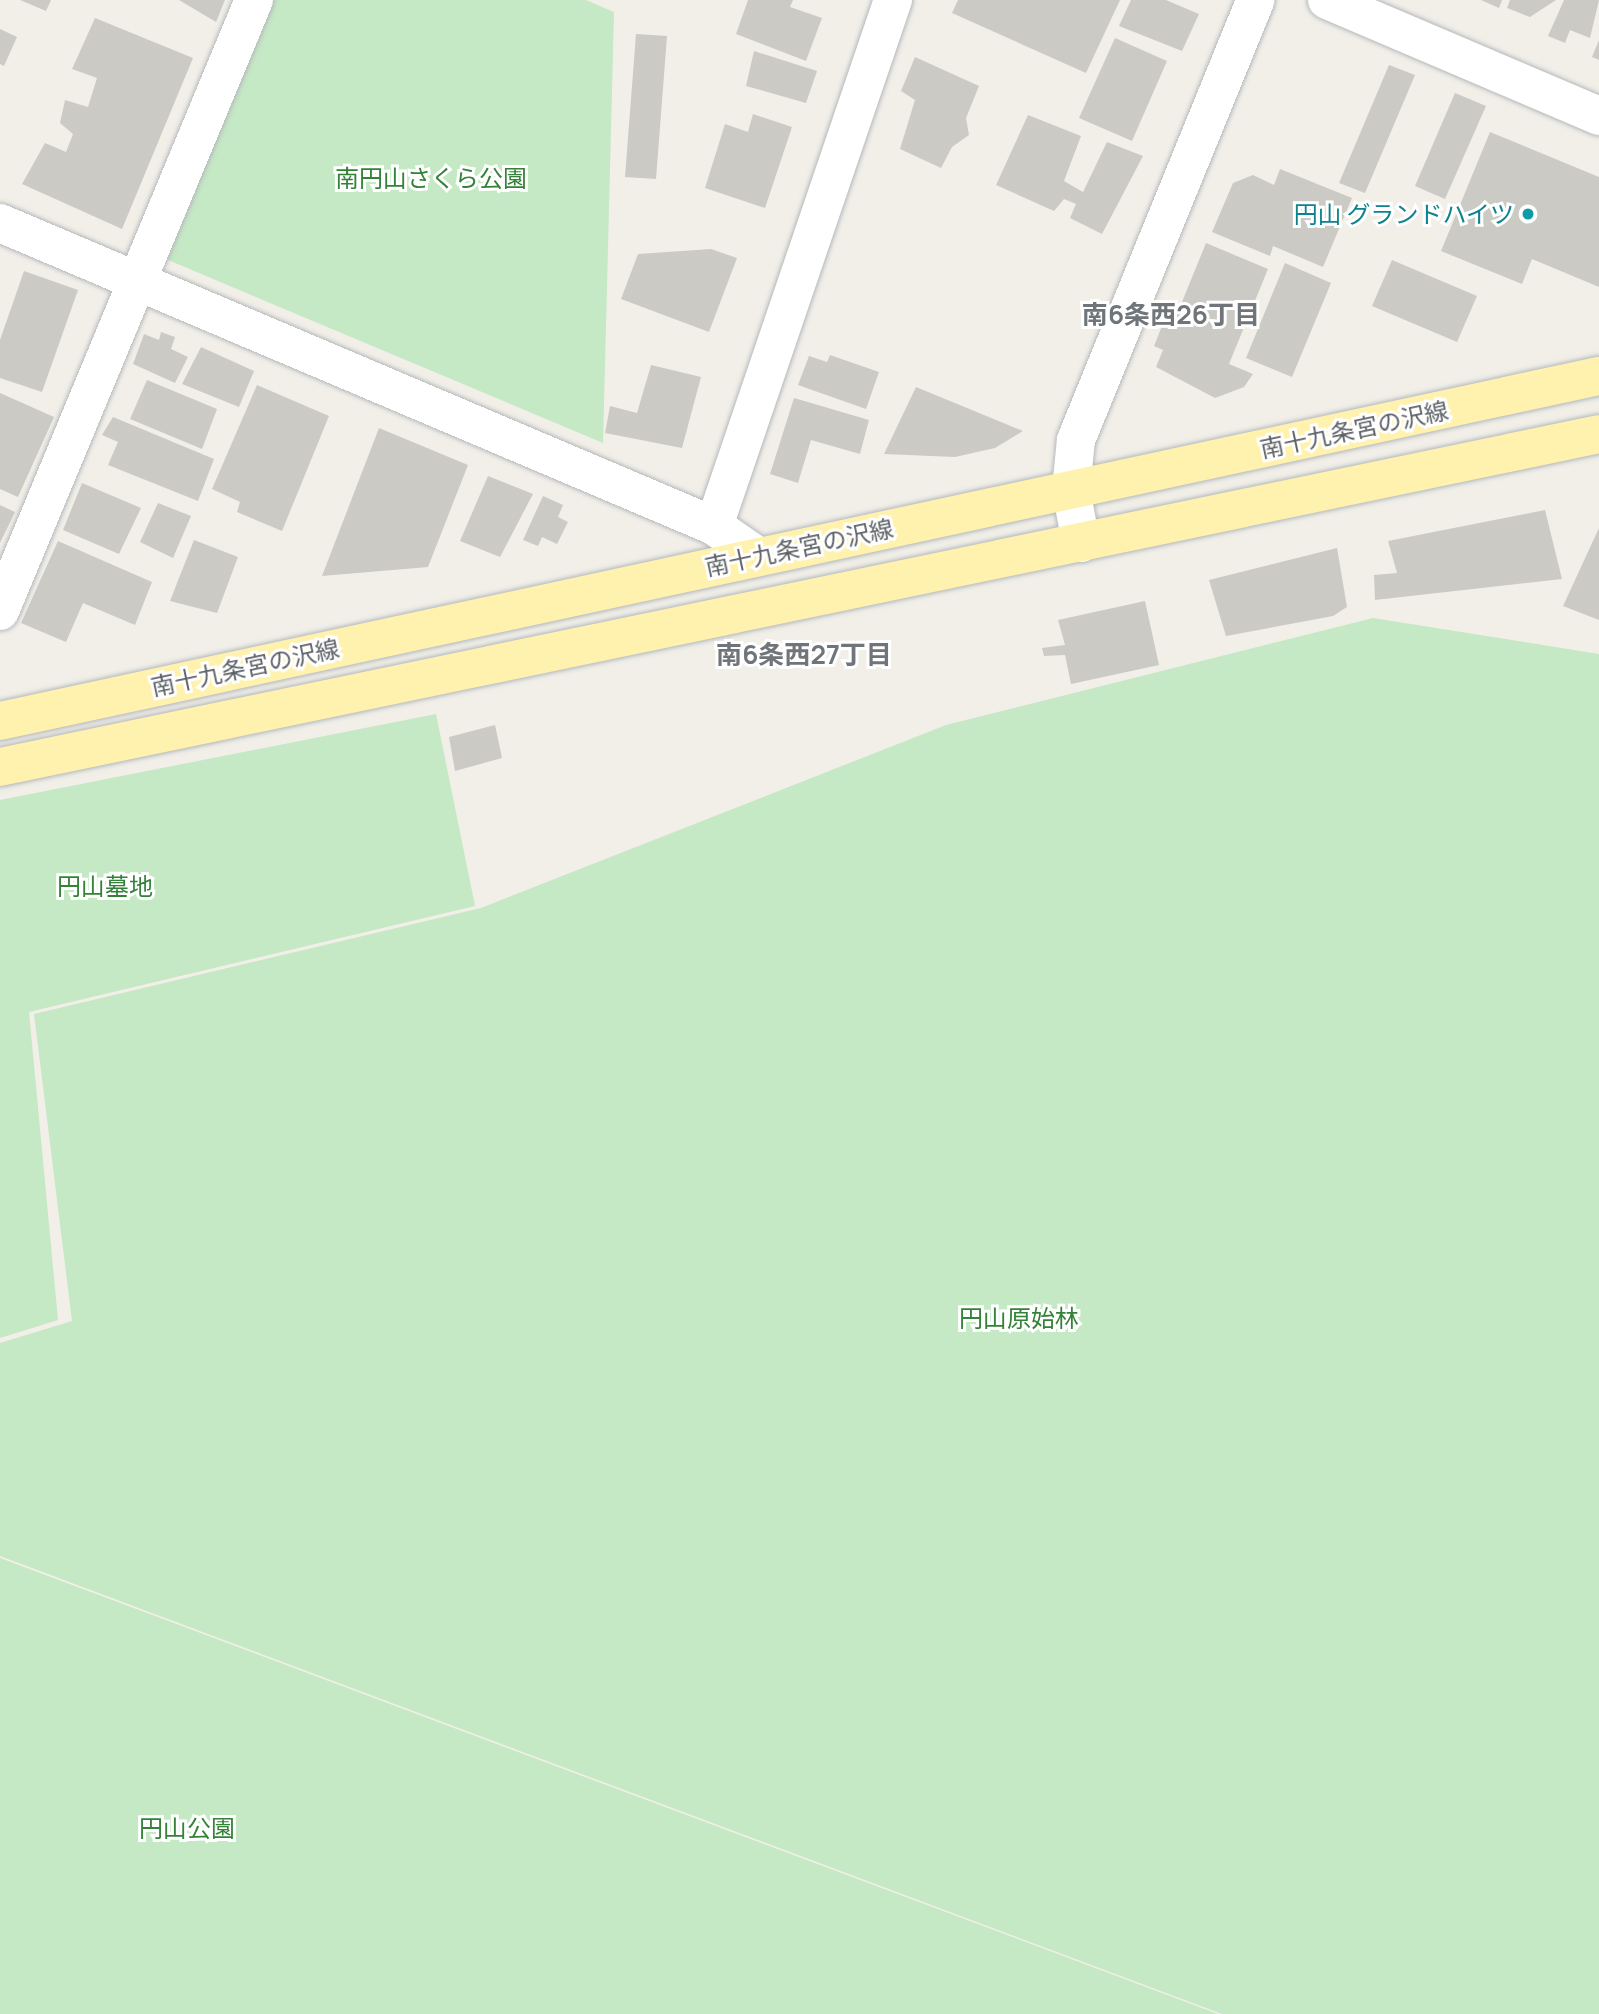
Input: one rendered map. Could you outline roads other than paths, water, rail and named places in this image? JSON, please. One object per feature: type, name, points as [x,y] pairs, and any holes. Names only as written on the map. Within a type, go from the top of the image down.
[{"type":"main road","name":"南十九条宮の沢線","points":[[0,721],[755,555],[1599,376]]},
{"type":"main road","name":"南十九条宮の沢線","points":[[0,767],[1599,434]]},
{"type":"street","points":[[0,611],[254,0]]},
{"type":"street","points":[[714,526],[893,0]]},
{"type":"street","points":[[1081,543],[1071,489],[1076,440],[1256,0]]},
{"type":"street","points":[[1327,0],[1599,116]]},
{"type":"street","points":[[0,223],[714,526],[755,555]]},
{"type":"place","name":"円山 グランドハイツ","points":[[1528,214]]},
{"type":"district","name":"南6条西26丁目","points":[[1171,315]]},
{"type":"district","name":"南6条西27丁目","points":[[804,655]]},
{"type":"park label","name":"南円山さくら公園","points":[[431,178]]},
{"type":"park label","name":"円山墓地","points":[[105,886]]},
{"type":"park label","name":"円山原始林","points":[[1019,1318]]},
{"type":"park label","name":"円山公園","points":[[187,1828]]}]
